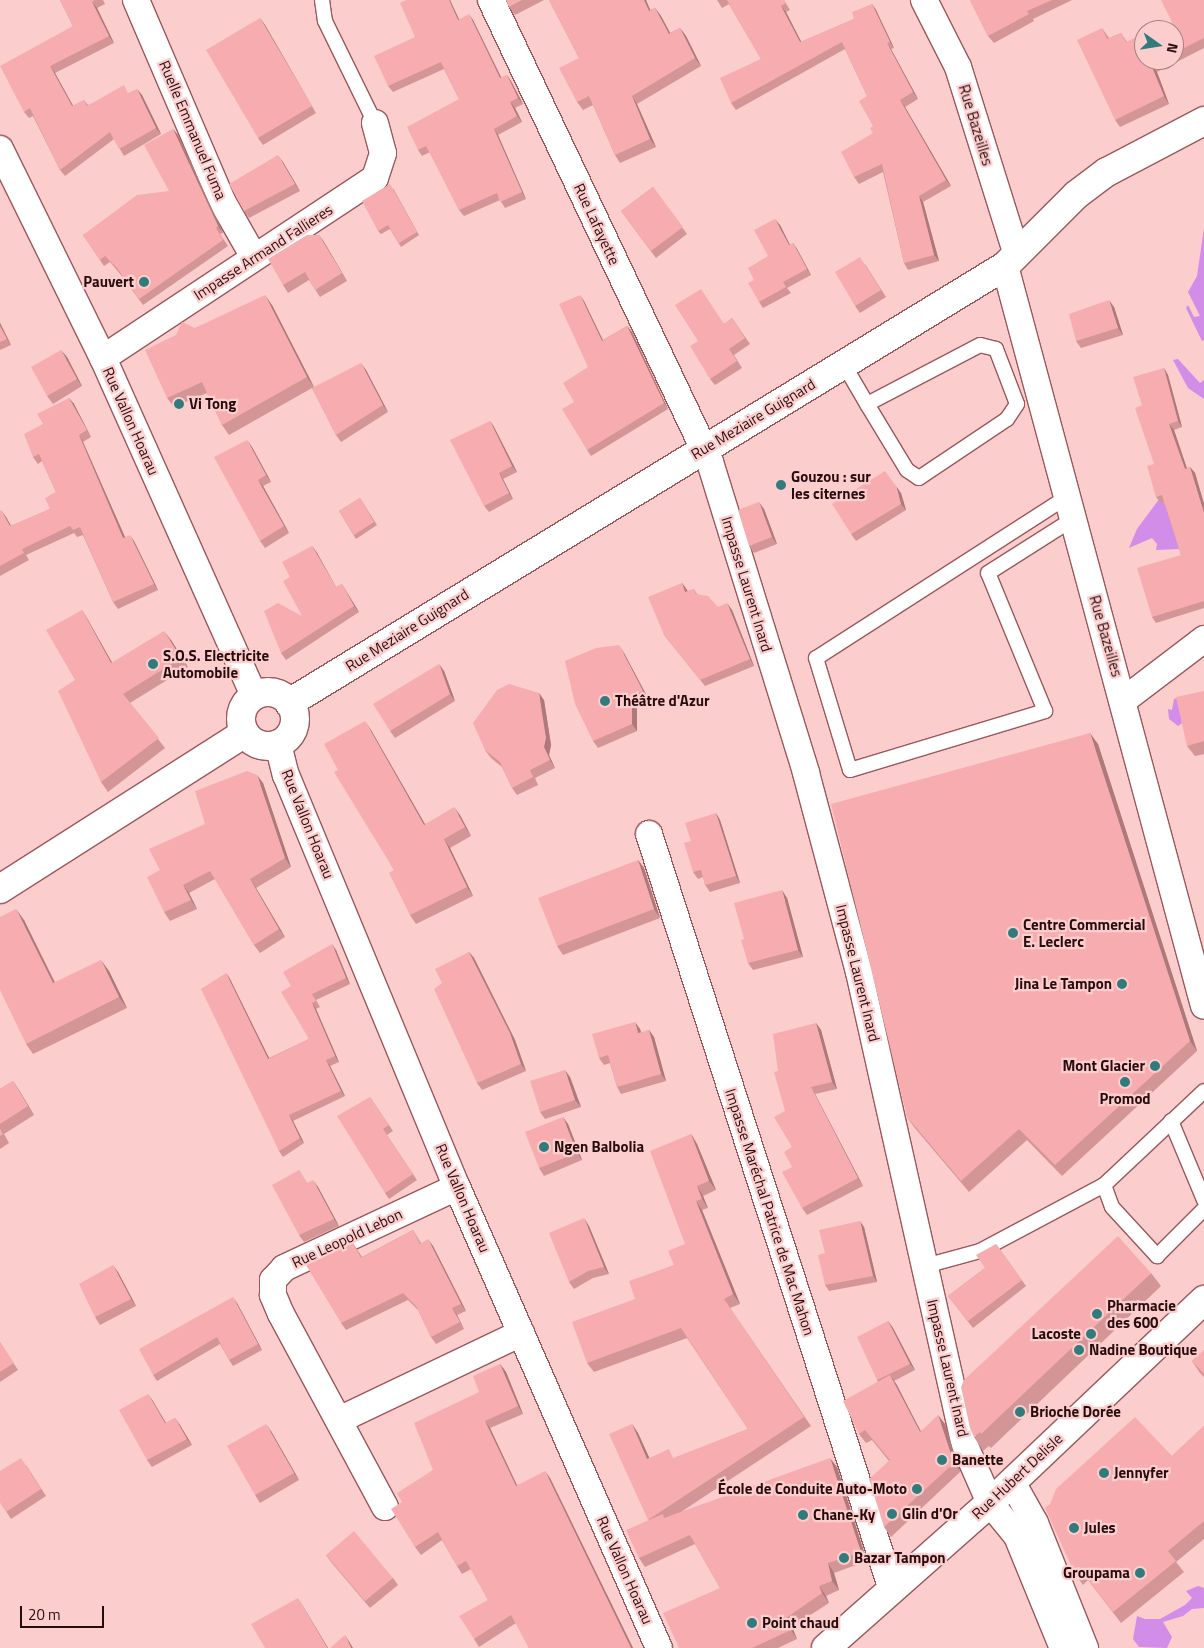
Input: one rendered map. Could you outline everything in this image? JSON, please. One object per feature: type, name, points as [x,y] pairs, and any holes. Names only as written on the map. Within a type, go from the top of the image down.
[{"type":"street","name":"Ruelle Emmanuel Fuma","points":[[136,0],[222,200],[254,258]]},
{"type":"street","name":"Rue Lafayette","points":[[491,0],[704,449]]},
{"type":"street","name":"Rue Bazeilles","points":[[924,0],[958,67],[1011,260],[1070,508],[1124,700],[1204,1006]]},
{"type":"street","name":"Rue Meziaire Guignard","points":[[290,703],[1011,260],[1076,195],[1107,172],[1204,120]]},
{"type":"street","name":"Impasse Armand Fallieres","points":[[103,358],[375,178],[383,153],[375,123]]},
{"type":"street","name":"Rue Vallon Hoarau","points":[[0,149],[103,358],[254,696]]},
{"type":"street","name":"Impasse Laurent Inard","points":[[704,449],[809,783],[859,972],[965,1446],[990,1503],[1017,1536],[1063,1648]]},
{"type":"street","points":[[1124,700],[1204,639]]},
{"type":"street","points":[[270,692],[279,694],[290,703],[295,724],[287,739],[278,744],[263,746],[245,733],[242,713],[245,704],[254,696],[270,692]]},
{"type":"street","points":[[0,890],[245,733]]},
{"type":"street","name":"Rue Vallon Hoarau","points":[[278,744],[286,775],[457,1187],[659,1648]]},
{"type":"street","name":"Impasse Maréchal Patrice de Mac Mahon","points":[[649,834],[892,1590]]},
{"type":"street","name":"Rue Leopold Lebon","points":[[385,1507],[281,1314],[273,1295],[273,1280],[284,1268],[457,1187]]},
{"type":"street","name":"Rue Hubert Delisle","points":[[826,1648],[990,1503],[1204,1300]]},
{"type":"street","points":[[339,1420],[521,1333]]},
{"type":"street","points":[[1012,1482],[1035,1523],[1085,1648]]},
{"type":"lane","points":[[322,0],[325,21],[375,123]]},
{"type":"lane","points":[[843,363],[867,404],[907,470],[918,478],[1008,419],[1017,404],[996,349],[980,344],[867,404]]},
{"type":"lane","points":[[1070,508],[988,574],[1045,711],[850,770],[816,658],[1070,508]]},
{"type":"lane","points":[[925,1266],[980,1252],[1104,1184],[1204,1092]]},
{"type":"lane","points":[[1171,1121],[1204,1200]]},
{"type":"lane","points":[[1104,1184],[1112,1207],[1157,1256],[1204,1209]]},
{"type":"shaded area","points":[[1204,228],[1204,340],[1202,341],[1186,308],[1188,305],[1194,317],[1200,316],[1188,292],[1197,276]]},
{"type":"shaded area","points":[[1178,359],[1200,383],[1204,380],[1204,399],[1188,388],[1173,360]]},
{"type":"shaded area","points":[[1160,498],[1170,511],[1179,549],[1156,550],[1157,544],[1152,538],[1129,548],[1137,529]]},
{"type":"shaded area","points":[[1180,697],[1182,723],[1178,726],[1169,719],[1168,709],[1172,710],[1174,699]]},
{"type":"shaded area","points":[[1198,1586],[1204,1588],[1204,1608],[1192,1609],[1183,1616],[1163,1622],[1172,1637],[1167,1648],[1139,1647],[1133,1639],[1137,1616],[1145,1619],[1160,1619],[1185,1605],[1192,1598],[1186,1591]]},
{"type":"building","points":[[60,0],[95,0],[92,2],[109,36],[50,66],[72,106],[84,100],[87,106],[124,85],[128,93],[137,89],[156,128],[119,149],[110,132],[60,170],[30,108],[24,112],[0,66],[73,26]]},
{"type":"building","points":[[406,0],[449,0],[458,20],[469,14],[500,78],[507,75],[518,98],[510,102],[517,116],[494,129],[522,192],[500,202],[497,193],[459,210],[426,146],[418,150],[407,127],[459,99],[441,62],[388,86],[374,56],[415,37],[400,3]]},
{"type":"building","points":[[506,0],[522,0],[509,7]]},
{"type":"building","points":[[549,0],[644,0],[649,11],[655,8],[669,34],[680,28],[695,58],[632,96],[650,139],[615,155],[589,96],[577,102],[559,68],[579,58]]},
{"type":"building","points":[[727,0],[784,0],[786,3],[781,6],[800,42],[854,19],[852,12],[872,4],[890,42],[887,43],[913,92],[900,100],[946,180],[919,196],[934,255],[904,263],[882,164],[854,177],[841,152],[873,133],[870,128],[873,126],[859,101],[867,96],[842,42],[731,103],[720,78],[761,59]]},
{"type":"building","points":[[970,0],[1052,0],[1027,11],[1029,14],[988,36]]},
{"type":"building","points":[[1161,0],[1204,0],[1204,38],[1184,48],[1184,20],[1171,20]]},
{"type":"building","points":[[260,18],[312,106],[258,138],[206,50]]},
{"type":"building","points":[[1102,28],[1107,39],[1121,33],[1126,42],[1134,38],[1134,70],[1153,70],[1164,96],[1115,120],[1077,40]]},
{"type":"building","points":[[173,129],[223,240],[139,299],[117,268],[105,256],[100,260],[83,235],[137,195],[169,191],[144,145]]},
{"type":"building","points":[[278,155],[295,184],[244,211],[229,184]]},
{"type":"building","points":[[390,184],[417,232],[399,243],[388,225],[378,231],[362,201]]},
{"type":"building","points":[[653,187],[683,227],[651,251],[621,211]]},
{"type":"building","points":[[775,219],[789,245],[793,243],[807,269],[783,282],[786,287],[759,302],[748,283],[754,280],[748,268],[768,256],[754,230]]},
{"type":"building","points":[[307,235],[319,235],[342,273],[315,290],[305,272],[283,285],[268,259]]},
{"type":"building","points":[[860,257],[881,290],[855,306],[835,272]]},
{"type":"building","points":[[701,289],[724,324],[732,318],[745,338],[729,349],[737,361],[710,379],[690,346],[698,341],[675,305]]},
{"type":"building","points":[[265,295],[307,377],[222,425],[202,382],[167,398],[145,350],[176,335],[182,322],[195,328]]},
{"type":"building","points":[[580,295],[602,341],[627,326],[664,403],[587,450],[562,409],[574,402],[563,383],[588,367],[559,304]]},
{"type":"building","points":[[1109,300],[1118,328],[1076,341],[1069,314]]},
{"type":"building","points":[[0,326],[7,339],[0,342]]},
{"type":"building","points":[[61,350],[77,379],[47,396],[31,367]]},
{"type":"building","points":[[361,363],[383,405],[336,435],[312,388]]},
{"type":"building","points":[[1164,368],[1178,421],[1169,424],[1185,469],[1190,467],[1204,513],[1204,601],[1152,617],[1137,568],[1181,555],[1162,495],[1156,497],[1147,466],[1154,464],[1135,408],[1142,405],[1133,377]]},
{"type":"building","points":[[69,398],[87,430],[79,435],[123,538],[130,535],[154,584],[113,602],[80,527],[73,530],[70,526],[22,549],[24,553],[0,566],[0,511],[10,526],[50,509],[45,498],[56,492],[39,454],[33,457],[24,434],[43,424],[37,414]]},
{"type":"building","points":[[490,421],[512,466],[499,473],[509,493],[484,506],[450,440]]},
{"type":"building","points":[[247,440],[266,475],[258,480],[284,526],[260,541],[214,457]]},
{"type":"building","points":[[885,471],[896,486],[901,504],[851,534],[832,504]]},
{"type":"building","points":[[360,498],[374,522],[354,535],[339,511]]},
{"type":"building","points":[[759,502],[772,537],[749,546],[738,510]]},
{"type":"building","points":[[312,546],[336,587],[342,584],[354,606],[281,653],[264,611],[278,603],[302,616],[283,581],[290,577],[282,562]]},
{"type":"building","points":[[682,583],[685,592],[694,589],[696,594],[708,596],[718,607],[727,603],[750,659],[700,680],[664,635],[648,597]]},
{"type":"building","points":[[82,610],[111,663],[164,631],[181,658],[123,694],[159,738],[101,782],[58,691],[75,680],[46,630]]},
{"type":"building","points":[[619,645],[643,691],[632,697],[632,724],[593,741],[575,704],[565,661],[596,648]]},
{"type":"building","points":[[439,664],[450,694],[390,731],[373,704]]},
{"type":"building","points":[[509,684],[539,693],[546,738],[544,747],[550,760],[530,770],[533,777],[512,788],[500,762],[485,750],[473,723],[497,690]]},
{"type":"building","points":[[1204,691],[1204,741],[1187,746],[1176,697]]},
{"type":"building","points":[[365,721],[424,825],[454,807],[465,827],[444,839],[467,887],[410,915],[389,873],[394,870],[334,772],[338,770],[324,744]]},
{"type":"building","name":"Centre Commercial E. Leclerc","points":[[1090,733],[1190,1041],[1055,1165],[1019,1129],[961,1181],[907,1117],[831,804]]},
{"type":"building","points":[[247,771],[257,775],[285,858],[250,879],[279,929],[254,945],[210,871],[183,885],[191,900],[164,912],[147,877],[160,870],[149,849],[205,824],[195,791]]},
{"type":"building","points":[[716,813],[736,876],[705,885],[701,870],[693,872],[684,843],[691,841],[685,823]]},
{"type":"building","points":[[638,860],[654,909],[557,946],[538,898]]},
{"type":"building","points":[[782,890],[798,950],[748,963],[741,940],[744,939],[734,903]]},
{"type":"building","points":[[16,909],[53,983],[101,960],[119,997],[26,1044],[0,990],[0,917]]},
{"type":"building","points":[[332,944],[346,978],[312,994],[316,1001],[312,1003],[335,1056],[326,1060],[341,1091],[289,1115],[300,1138],[279,1151],[201,989],[226,973],[268,1059],[309,1039],[281,992],[291,986],[283,972]]},
{"type":"building","points":[[469,952],[510,1033],[521,1064],[477,1083],[434,989],[442,983],[435,969]]},
{"type":"building","points":[[635,1022],[638,1033],[649,1030],[661,1074],[617,1087],[608,1055],[599,1058],[592,1034]]},
{"type":"building","points":[[816,1023],[832,1082],[811,1087],[858,1178],[802,1208],[782,1172],[792,1167],[784,1152],[792,1147],[774,1117],[785,1111],[774,1072],[778,1071],[773,1034]]},
{"type":"building","points":[[565,1070],[575,1100],[540,1112],[530,1081]]},
{"type":"building","points":[[13,1081],[28,1106],[0,1124],[0,1089]]},
{"type":"building","points":[[370,1097],[389,1125],[383,1129],[413,1174],[385,1193],[337,1116]]},
{"type":"building","points":[[563,1117],[577,1153],[539,1168],[525,1132]]},
{"type":"building","points":[[691,1134],[709,1181],[697,1186],[702,1199],[696,1201],[733,1294],[724,1299],[804,1417],[648,1520],[609,1434],[632,1424],[647,1459],[669,1449],[673,1458],[748,1429],[681,1328],[587,1363],[572,1322],[635,1299],[629,1281],[674,1265],[668,1251],[685,1244],[650,1151]]},
{"type":"building","points":[[299,1170],[307,1183],[313,1180],[334,1219],[299,1235],[272,1185]]},
{"type":"building","points":[[584,1218],[604,1267],[588,1271],[569,1282],[549,1233]]},
{"type":"building","points":[[860,1221],[873,1276],[825,1285],[818,1255],[825,1253],[819,1230]]},
{"type":"building","points":[[413,1230],[420,1244],[428,1239],[461,1304],[452,1308],[460,1322],[431,1337],[416,1306],[403,1293],[341,1323],[306,1265],[353,1243],[361,1258]]},
{"type":"building","points":[[1118,1236],[1151,1273],[981,1434],[980,1432],[974,1437],[970,1428],[961,1387],[964,1380]]},
{"type":"building","points":[[996,1244],[1022,1280],[968,1321],[948,1296],[985,1268],[976,1255]]},
{"type":"building","points":[[113,1265],[131,1299],[95,1317],[79,1284]]},
{"type":"building","points":[[233,1297],[258,1344],[229,1360],[217,1337],[153,1375],[139,1349]]},
{"type":"building","points":[[888,1321],[910,1364],[877,1380],[857,1337]]},
{"type":"building","points":[[0,1342],[14,1363],[0,1372]]},
{"type":"building","points":[[1204,1350],[1204,1374],[1192,1361]]},
{"type":"building","points":[[500,1364],[518,1406],[485,1421],[516,1486],[545,1471],[631,1648],[529,1648],[511,1615],[474,1639],[459,1616],[488,1600],[466,1561],[457,1566],[438,1532],[415,1547],[391,1509],[402,1502],[397,1493],[433,1470],[414,1423],[479,1392],[473,1376]]},
{"type":"building","points":[[890,1375],[920,1432],[938,1415],[954,1463],[884,1527],[869,1479],[890,1460],[865,1430],[859,1434],[843,1401]]},
{"type":"building","points":[[148,1394],[165,1423],[175,1418],[187,1439],[147,1460],[119,1410]]},
{"type":"building","points":[[1135,1417],[1172,1456],[1204,1426],[1204,1521],[1168,1551],[1176,1561],[1113,1612],[1080,1569],[1075,1574],[1045,1508],[1050,1504],[1056,1489]]},
{"type":"building","points":[[266,1424],[294,1473],[255,1495],[227,1446]]},
{"type":"building","points":[[21,1458],[41,1489],[6,1512],[0,1502],[0,1471]]},
{"type":"building","points":[[830,1458],[861,1552],[828,1563],[832,1581],[819,1586],[822,1593],[786,1618],[791,1630],[752,1648],[679,1648],[663,1613],[720,1588],[690,1535],[639,1558],[626,1530],[663,1514],[664,1518]]},
{"type":"building","points":[[354,1531],[393,1578],[365,1601],[326,1555]]},
{"type":"building","points":[[298,1598],[327,1648],[265,1648],[251,1624]]},
{"type":"building","points":[[345,1635],[351,1648],[330,1648]]},
{"type":"place","name":"Pauvert","points":[[144,282]]},
{"type":"place","name":"Vi Tong","points":[[179,404]]},
{"type":"place","name":"Gouzou : sur les citernes","points":[[781,485]]},
{"type":"place","name":"S.O.S. Electricite Automobile","points":[[153,664]]},
{"type":"place","name":"Théâtre d'Azur","points":[[605,701]]},
{"type":"place","name":"Centre Commercial E. Leclerc","points":[[1013,933]]},
{"type":"place","name":"Jina Le Tampon","points":[[1122,984]]},
{"type":"place","name":"Mont Glacier","points":[[1155,1066]]},
{"type":"place","name":"Promod","points":[[1125,1082]]},
{"type":"place","name":"Ngen Balbolia","points":[[544,1147]]},
{"type":"place","name":"Pharmacie des 600","points":[[1097,1314]]},
{"type":"place","name":"Lacoste","points":[[1091,1334]]},
{"type":"place","name":"Nadine Boutique","points":[[1079,1350]]},
{"type":"place","name":"Brioche Dorée","points":[[1020,1412]]},
{"type":"place","name":"Banette","points":[[942,1460]]},
{"type":"place","name":"Jennyfer","points":[[1104,1473]]},
{"type":"place","name":"École de Conduite Auto-Moto","points":[[917,1489]]},
{"type":"place","name":"Glin d'Or","points":[[892,1514]]},
{"type":"place","name":"Chane-Ky","points":[[803,1515]]},
{"type":"place","name":"Jules","points":[[1074,1528]]},
{"type":"place","name":"Bazar Tampon","points":[[844,1558]]},
{"type":"place","name":"Groupama","points":[[1140,1573]]},
{"type":"place","name":"Point chaud","points":[[752,1623]]}]
